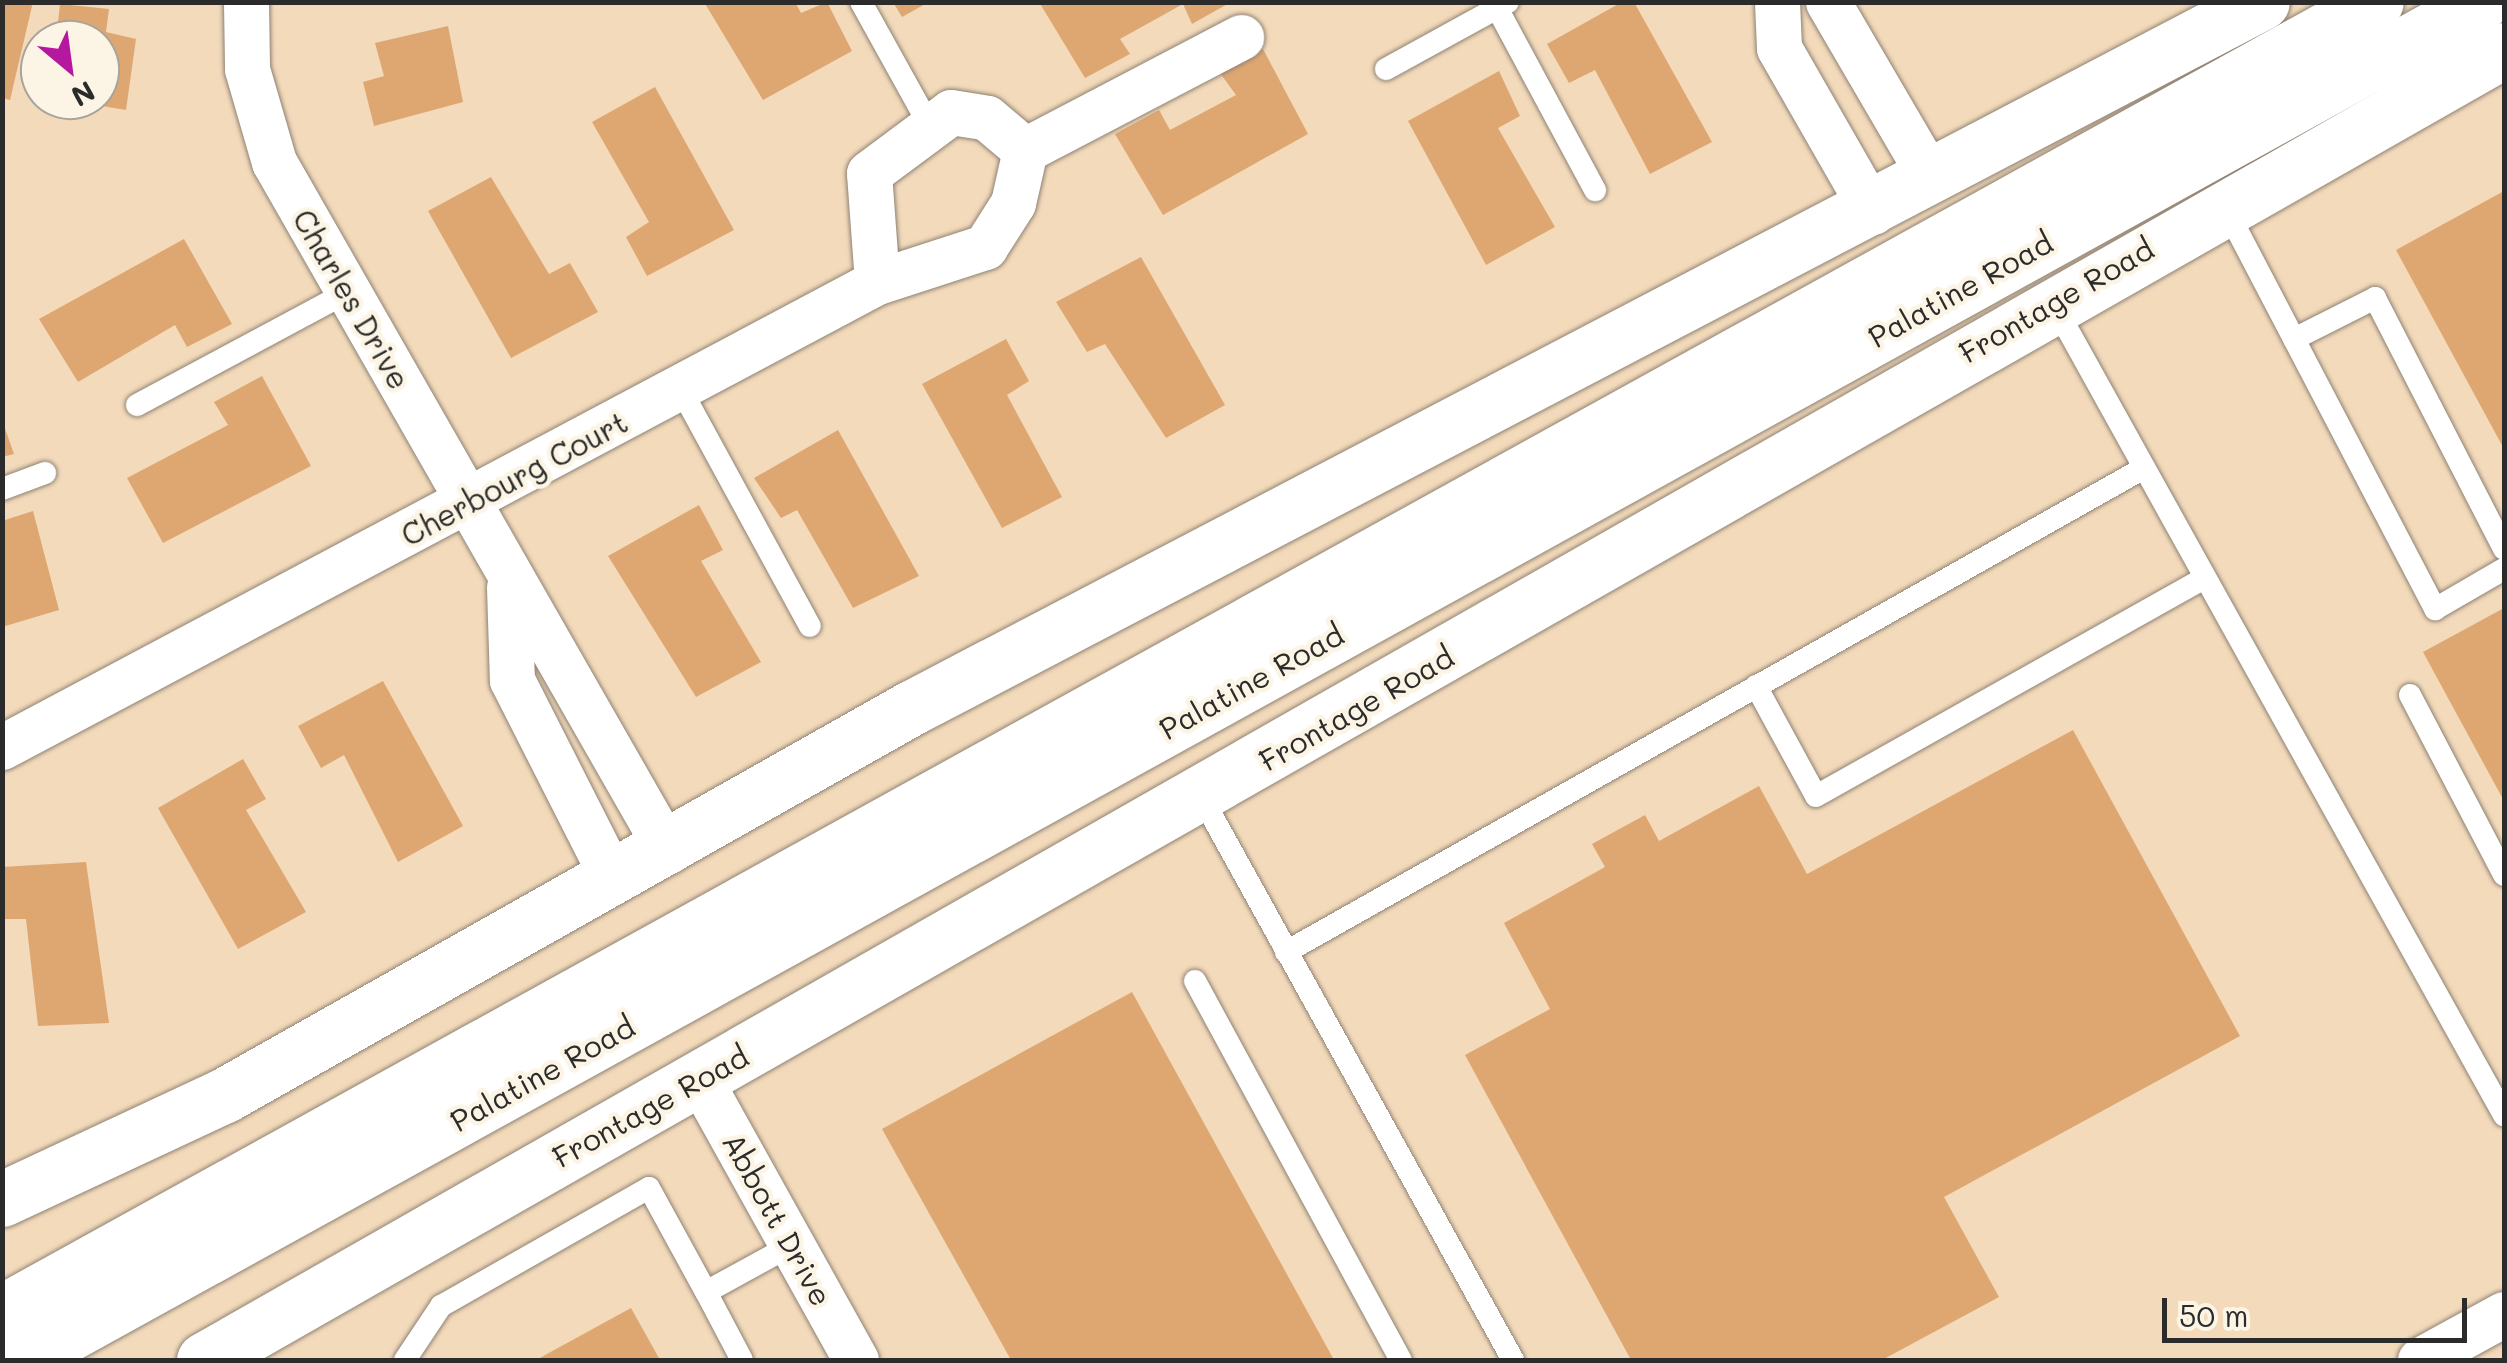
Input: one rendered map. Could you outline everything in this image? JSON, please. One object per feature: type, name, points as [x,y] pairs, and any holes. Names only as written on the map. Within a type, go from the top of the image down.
[{"type":"main road","points":[[2,1199],[226,1095],[668,851],[911,708],[1873,212],[2262,2]]},
{"type":"main road","name":"Palatine Road","points":[[2,1312],[2376,2]]},
{"type":"main road","name":"Palatine Road","points":[[21,1360],[2482,2]]},
{"type":"main road","name":"Frontage Road","points":[[204,1360],[1202,798],[2052,302],[2504,50]]},
{"type":"street","name":"Charles Drive","points":[[246,2],[247,69],[274,162],[469,502],[508,580],[668,851]]},
{"type":"street","points":[[1777,2],[1778,48],[1873,212]]},
{"type":"street","points":[[1828,2],[1932,180]]},
{"type":"street","points":[[877,282],[869,172],[927,122],[950,112],[987,118],[1025,150],[1241,36]]},
{"type":"street","name":"Cherbourg Court","points":[[2,747],[877,282],[985,247],[1013,203],[1025,150]]},
{"type":"street","name":"Charles Drive","points":[[508,580],[512,680],[614,881]]},
{"type":"street","name":"Abbott Drive","points":[[699,1078],[856,1360]]},
{"type":"street","points":[[2420,1360],[2504,1314]]},
{"type":"lane","points":[[862,2],[927,122]]},
{"type":"lane","points":[[1386,69],[1502,6],[1595,190]]},
{"type":"lane","points":[[2223,204],[2435,609],[2504,570]]},
{"type":"lane","points":[[137,406],[348,292]]},
{"type":"lane","points":[[2294,339],[2375,298],[2504,549]]},
{"type":"lane","points":[[2052,302],[2504,1116]]},
{"type":"lane","points":[[680,388],[810,626]]},
{"type":"lane","points":[[1286,952],[2144,468]]},
{"type":"lane","points":[[2,489],[45,472]]},
{"type":"lane","points":[[1756,686],[1816,796],[2205,578]]},
{"type":"lane","points":[[2410,694],[2504,875]]},
{"type":"lane","points":[[1202,798],[1513,1360]]},
{"type":"lane","points":[[1195,981],[1400,1360]]},
{"type":"lane","points":[[405,1360],[442,1306],[649,1188],[742,1360]]},
{"type":"lane","points":[[706,1292],[792,1245]]},
{"type":"building","points":[[2,2],[33,2],[29,20],[20,20],[20,57],[10,100],[2,98]]},
{"type":"building","points":[[704,2],[795,2],[801,13],[827,2],[852,51],[763,100]]},
{"type":"building","points":[[893,2],[929,2],[902,17]]},
{"type":"building","points":[[1039,2],[1231,2],[1192,24],[1183,4],[1120,39],[1130,54],[1085,78]]},
{"type":"building","points":[[1622,2],[1634,2],[1712,142],[1650,174],[1595,70],[1569,83],[1547,44]]},
{"type":"building","points":[[60,4],[109,9],[108,20],[58,20]]},
{"type":"building","points":[[448,26],[463,102],[374,126],[363,82],[384,76],[375,43]]},
{"type":"building","points":[[120,35],[136,39],[126,110],[120,109]]},
{"type":"building","points":[[1263,49],[1308,134],[1163,215],[1115,134],[1159,110],[1170,130],[1236,95],[1220,73]]},
{"type":"building","points":[[1499,71],[1520,116],[1498,128],[1555,227],[1486,265],[1408,121]]},
{"type":"building","points":[[655,87],[734,230],[647,276],[626,237],[649,222],[592,122]]},
{"type":"building","points":[[491,177],[549,274],[570,263],[598,312],[511,358],[428,211]]},
{"type":"building","points":[[2504,191],[2504,449],[2396,250]]},
{"type":"building","points":[[184,239],[232,324],[187,347],[175,325],[78,382],[39,319]]},
{"type":"building","points":[[1141,257],[1225,405],[1166,438],[1105,344],[1087,352],[1056,302]]},
{"type":"building","points":[[1006,339],[1029,381],[1007,395],[1062,497],[1002,528],[922,384]]},
{"type":"building","points":[[262,376],[311,466],[163,543],[127,478],[228,425],[214,402]]},
{"type":"building","points":[[2,420],[14,454],[2,457]]},
{"type":"building","points":[[838,430],[919,576],[853,608],[797,510],[781,518],[754,478]]},
{"type":"building","points":[[699,505],[723,550],[701,561],[761,662],[696,697],[608,556]]},
{"type":"building","points":[[33,511],[59,610],[2,627],[2,521]]},
{"type":"building","points":[[2504,608],[2504,801],[2423,652]]},
{"type":"building","points":[[383,681],[463,826],[398,862],[344,755],[321,768],[298,726]]},
{"type":"building","points":[[2073,730],[2240,1036],[1944,1197],[1999,1297],[1882,1360],[1631,1360],[1465,1055],[1550,1009],[1504,923],[1605,867],[1592,844],[1645,815],[1659,841],[1759,786],[1807,874]]},
{"type":"building","points":[[243,759],[266,799],[246,810],[306,912],[238,949],[158,808]]},
{"type":"building","points":[[86,862],[109,1023],[38,1026],[26,919],[2,919],[2,867]]},
{"type":"building","points":[[1132,992],[1334,1360],[1011,1360],[882,1129]]},
{"type":"building","points":[[631,1308],[660,1360],[536,1360]]}]
